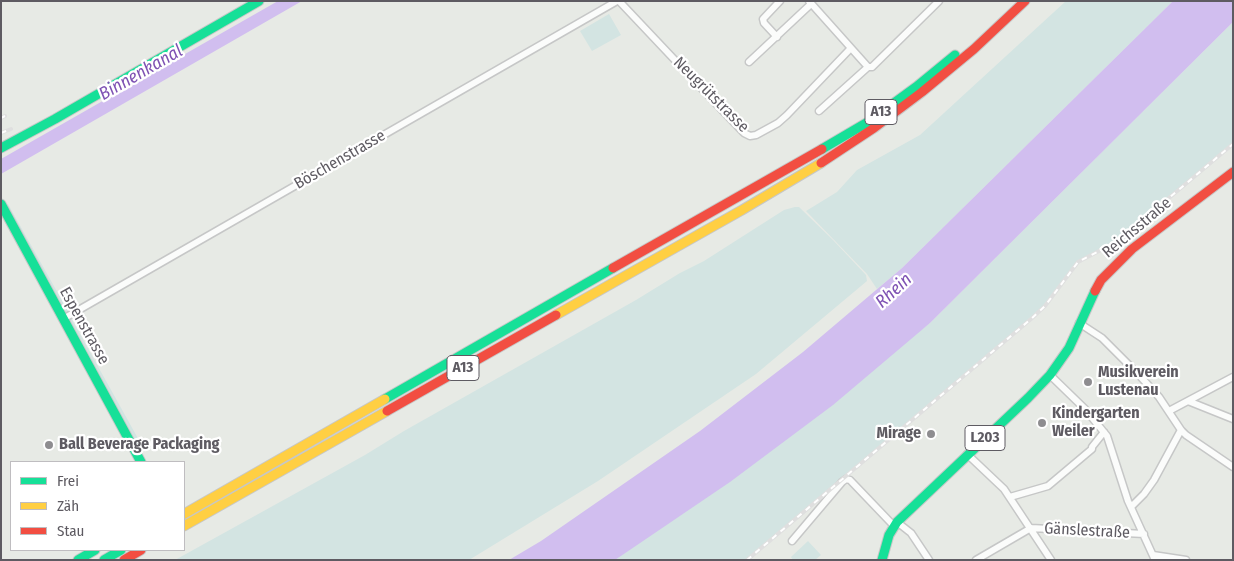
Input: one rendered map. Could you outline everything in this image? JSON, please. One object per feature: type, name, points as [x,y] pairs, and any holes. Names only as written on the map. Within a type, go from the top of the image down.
[{"type":"main road","points":[[1,148],[55,119],[259,1]]},
{"type":"main road","name":"A13","points":[[185,513],[852,131],[892,104],[940,67],[1014,1]]},
{"type":"main road","name":"A13","points":[[185,525],[742,210],[834,155],[922,92],[974,49],[1025,1]]},
{"type":"main road","name":"Reichsstraße","points":[[1079,323],[1090,299],[1112,268],[1132,250],[1233,172]]},
{"type":"main road","name":"Espenstrasse","points":[[1,204],[140,461]]},
{"type":"main road","name":"L203","points":[[882,560],[889,535],[896,524],[910,508],[1050,375],[1069,348],[1079,323]]},
{"type":"main road","points":[[78,560],[93,551]]},
{"type":"main road","points":[[104,560],[119,551]]},
{"type":"main road","points":[[124,560],[139,551]]},
{"type":"street","name":"Neugrütstrasse","points":[[618,1],[744,133],[750,136],[756,135],[778,123],[851,48]]},
{"type":"street","name":"Böschenstrasse","points":[[64,319],[618,1]]},
{"type":"street","points":[[777,37],[763,19],[780,1]]},
{"type":"street","points":[[819,111],[868,67],[872,67],[939,1]]},
{"type":"street","points":[[749,62],[810,3],[868,67]]},
{"type":"street","points":[[1079,323],[1115,350],[1159,397],[1181,430],[1194,442],[1233,467]]},
{"type":"street","name":"Gänslestraße","points":[[1050,375],[1104,432],[1109,441],[1131,507],[1154,557]]},
{"type":"street","points":[[1169,411],[1233,377]]},
{"type":"street","points":[[1188,401],[1233,419]]},
{"type":"street","points":[[1131,507],[1154,480],[1181,430]]},
{"type":"street","points":[[1010,497],[1048,486],[1092,449],[1104,432]]},
{"type":"street","points":[[967,454],[1010,497],[1051,560]]},
{"type":"street","points":[[792,541],[846,479],[850,480],[896,524],[911,533],[928,560]]},
{"type":"street","points":[[976,560],[1031,528]]},
{"type":"street","name":"Gänslestraße","points":[[1031,528],[1144,534]]},
{"type":"street","points":[[1154,557],[1186,560]]},
{"type":"shaded area","points":[[1066,1],[1173,1],[902,268],[877,289],[867,274],[806,211],[837,192],[857,170],[920,135]]},
{"type":"shaded area","points":[[609,14],[621,35],[592,51],[580,31]]},
{"type":"shaded area","points":[[1233,22],[1233,144],[1118,241],[1078,262],[1045,306],[1031,319],[745,560],[615,560],[930,323]]},
{"type":"shaded area","points":[[8,204],[69,313],[66,314],[7,206]]},
{"type":"shaded area","points":[[799,207],[833,240],[866,275],[867,281],[756,374],[598,481],[469,560],[175,560],[365,455],[680,273],[704,261],[784,210]]},
{"type":"shaded area","points":[[71,318],[140,442],[137,444],[69,319]]},
{"type":"shaded area","points":[[808,541],[821,555],[815,560],[793,560],[791,557]]},
{"type":"water","points":[[278,1],[302,1],[1,174],[1,159]]},
{"type":"water","name":"Rhein","points":[[1173,1],[1233,1],[1233,22],[930,323],[833,405],[730,482],[615,560],[509,560],[541,541],[700,431],[803,352],[902,268]]},
{"type":"railway","points":[[1,118],[5,116]]},
{"type":"railway","points":[[1,133],[11,129]]},
{"type":"railway","points":[[747,560],[1031,319],[1045,306],[1078,262],[1118,241],[1233,144]]},
{"type":"traffic: fast","points":[[1,148],[55,119],[259,1]]},
{"type":"traffic: fast","points":[[822,149],[868,122],[916,87],[955,55]]},
{"type":"traffic: fast","points":[[1,204],[140,461]]},
{"type":"traffic: fast","points":[[385,399],[613,268]]},
{"type":"traffic: fast","points":[[882,560],[889,535],[897,522],[1050,375],[1069,348],[1095,291]]},
{"type":"traffic: fast","points":[[78,560],[93,551]]},
{"type":"traffic: fast","points":[[104,560],[119,551]]},
{"type":"traffic: slow","points":[[556,315],[821,163]]},
{"type":"traffic: slow","points":[[185,513],[385,399]]},
{"type":"traffic: slow","points":[[185,525],[387,411]]},
{"type":"traffic: jam","points":[[821,163],[874,128],[922,92],[974,49],[1025,1]]},
{"type":"traffic: jam","points":[[613,268],[822,149]]},
{"type":"traffic: jam","points":[[1095,291],[1101,280],[1132,249],[1233,172]]},
{"type":"traffic: jam","points":[[387,411],[556,315]]},
{"type":"traffic: jam","points":[[124,560],[139,551]]},
{"type":"place","name":"Musikverein Lustenau","points":[[1088,382]]},
{"type":"place","name":"Kindergarten Weiler","points":[[1042,423]]},
{"type":"place","name":"Mirage","points":[[931,434]]},
{"type":"place","name":"Ball Beverage Packaging","points":[[49,445]]},
{"type":"water label","name":"Binnenkanal","points":[[141,73]]}]
